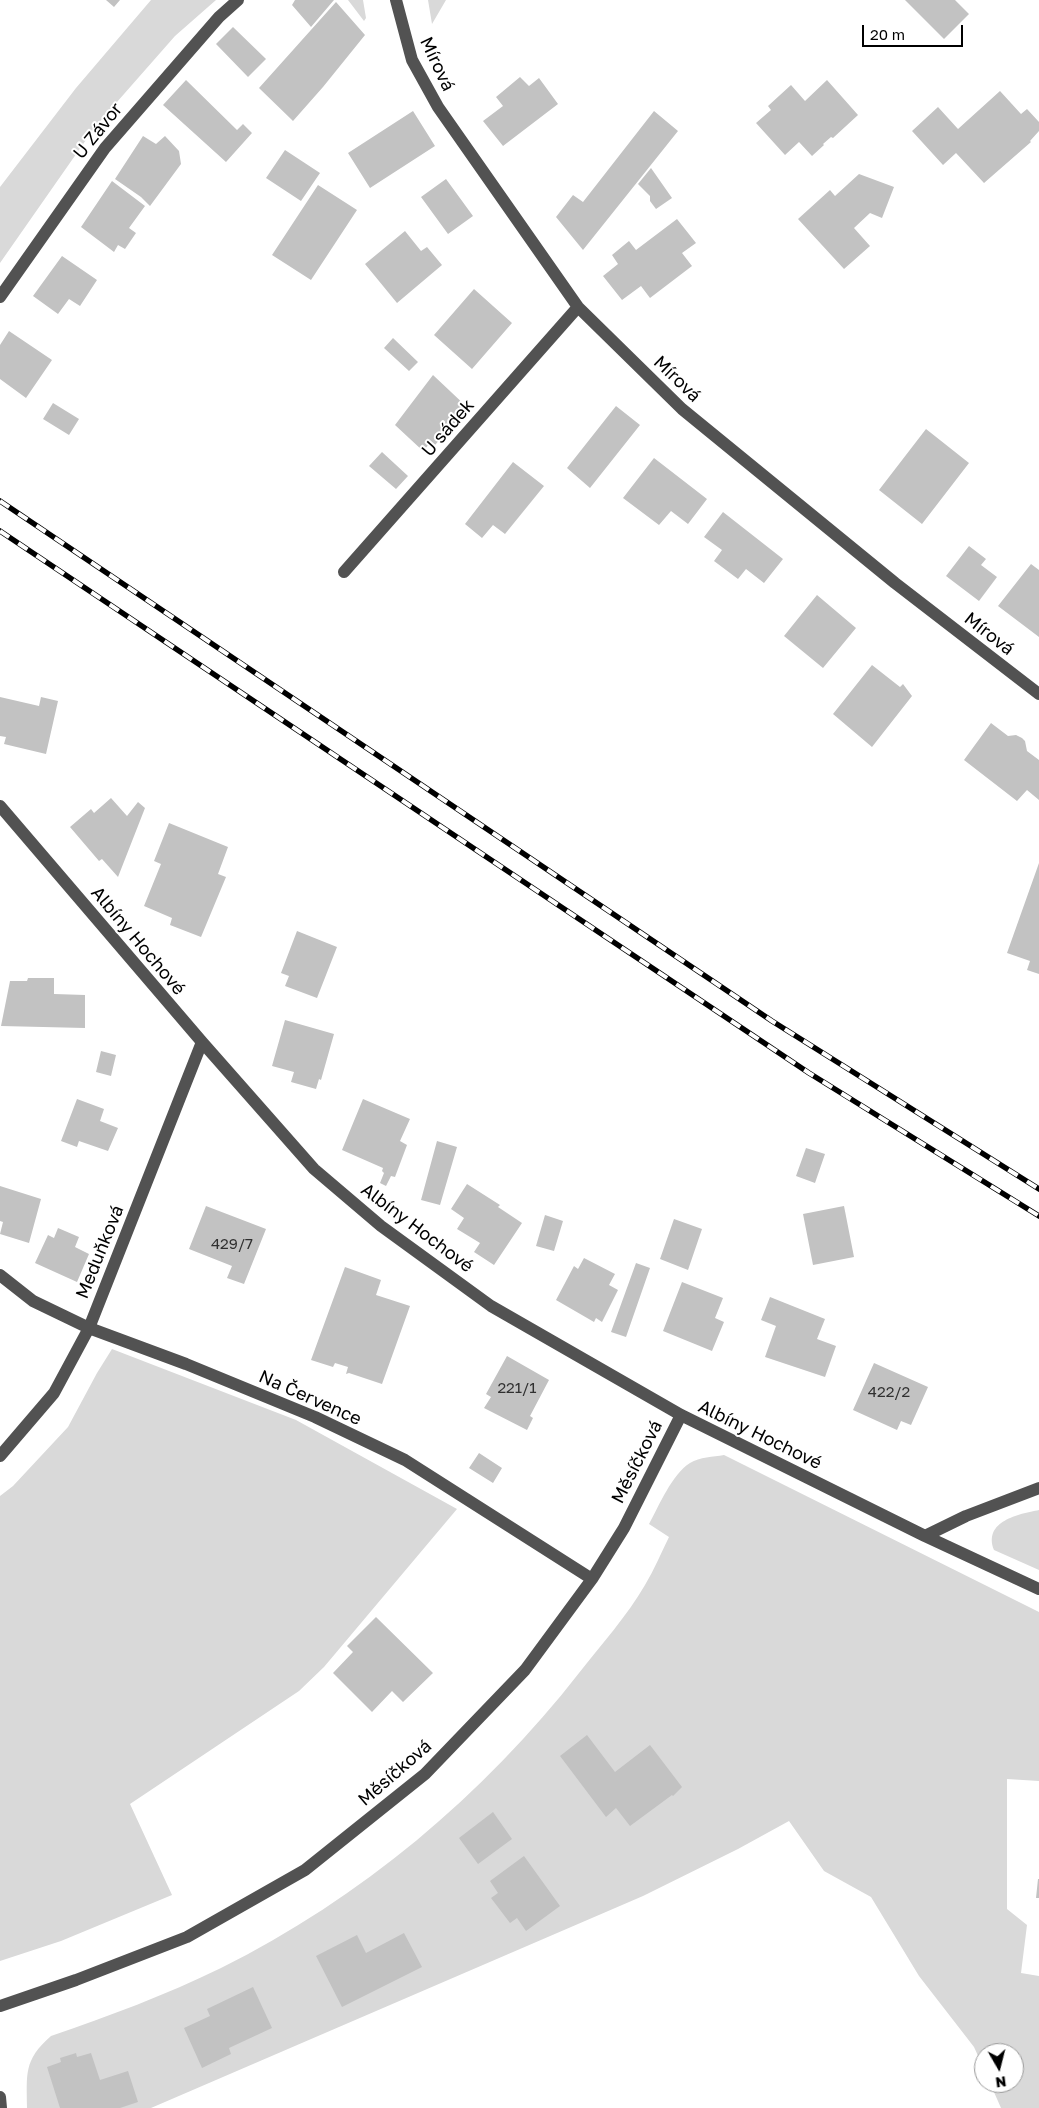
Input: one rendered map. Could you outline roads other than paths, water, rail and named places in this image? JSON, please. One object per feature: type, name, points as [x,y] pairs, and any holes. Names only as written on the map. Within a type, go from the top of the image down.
[{"type":"street","name":"U Závor","points":[[0,297],[105,148],[218,17],[238,0]]},
{"type":"street","name":"Mírová","points":[[396,0],[412,60],[438,107],[578,307],[682,409],[895,583],[1039,694]]},
{"type":"street","name":"U sádek","points":[[344,572],[578,307]]},
{"type":"street","name":"Albíny Hochové","points":[[0,806],[202,1042],[314,1169],[381,1226],[491,1306],[681,1415],[925,1536],[1039,1589]]},
{"type":"street","name":"Meduňková","points":[[0,1456],[54,1393],[89,1328],[202,1042]]},
{"type":"street","name":"Na Července","points":[[0,1275],[34,1301],[89,1328],[186,1364],[315,1417],[405,1460],[592,1579]]},
{"type":"street","name":"Měsíčková","points":[[0,2006],[76,1980],[188,1937],[304,1870],[425,1774],[525,1670],[592,1579],[624,1528],[681,1415]]},
{"type":"street","points":[[925,1536],[966,1516],[1039,1488]]},
{"type":"street","points":[[0,2098],[0,2108]]},
{"type":"railway","points":[[0,501],[772,1021],[1039,1189]]},
{"type":"railway","points":[[0,531],[809,1073],[1039,1216]]}]
